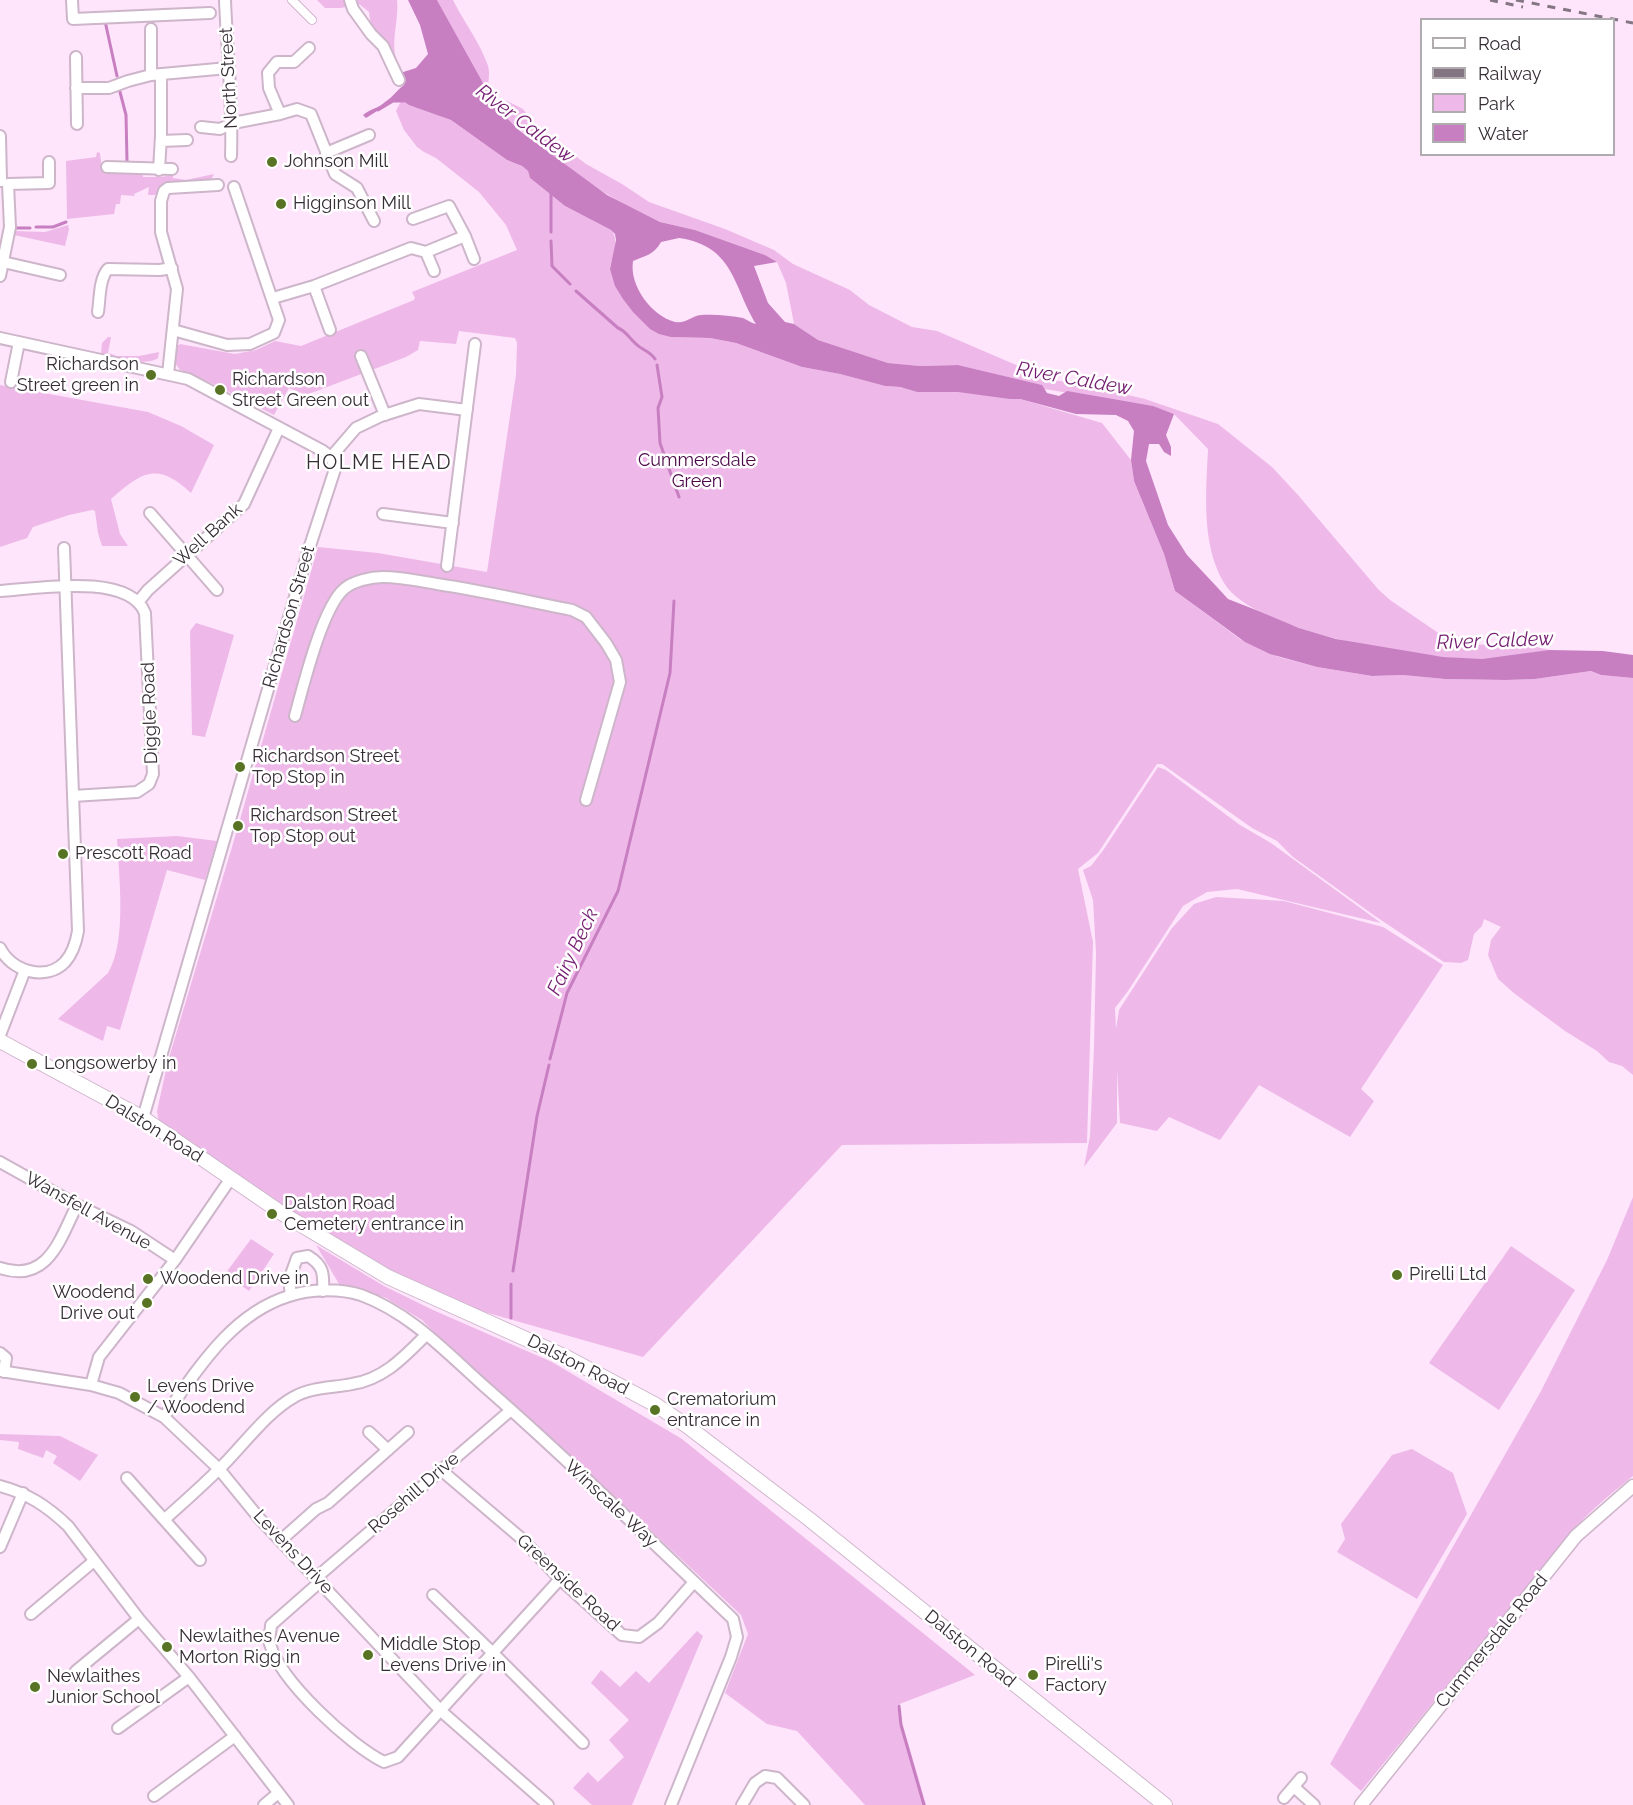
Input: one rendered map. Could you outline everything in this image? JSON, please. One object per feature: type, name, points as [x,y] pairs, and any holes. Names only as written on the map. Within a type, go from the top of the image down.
[{"type":"main road","name":"Dalston Road","points":[[0,1041],[143,1118],[302,1227],[388,1277],[566,1357],[656,1405],[687,1425],[809,1519],[1165,1805]]},
{"type":"street","points":[[72,0],[73,19],[210,13]]},
{"type":"street","name":"North Street","points":[[225,0],[232,123],[231,156]]},
{"type":"street","points":[[292,0],[312,20]]},
{"type":"street","points":[[350,0],[353,9],[383,46],[399,80]]},
{"type":"street","points":[[151,29],[161,141],[159,170]]},
{"type":"street","points":[[280,114],[269,88],[268,73],[278,62],[294,62],[309,48]]},
{"type":"street","points":[[76,57],[77,124]]},
{"type":"street","points":[[76,88],[109,88],[156,75],[228,68]]},
{"type":"street","points":[[201,127],[219,129],[232,123],[297,109],[311,114],[335,174],[357,188],[374,221]]},
{"type":"street","points":[[326,153],[369,135]]},
{"type":"street","points":[[0,136],[3,184],[10,227],[0,276]]},
{"type":"street","points":[[161,141],[187,140]]},
{"type":"street","points":[[3,184],[50,183],[49,162]]},
{"type":"street","points":[[107,167],[172,169]]},
{"type":"street","points":[[168,374],[177,289],[161,232],[161,201],[164,191],[175,186],[218,185]]},
{"type":"street","points":[[173,330],[227,345],[250,344],[274,333],[279,320],[273,298],[234,187]]},
{"type":"street","points":[[413,219],[449,206],[474,259]]},
{"type":"street","points":[[273,298],[314,286],[411,248],[426,252],[465,236]]},
{"type":"street","points":[[426,252],[434,271]]},
{"type":"street","points":[[3,262],[60,275]]},
{"type":"street","points":[[98,312],[103,279],[108,269],[160,270],[172,268]]},
{"type":"street","points":[[314,286],[330,330]]},
{"type":"street","points":[[0,338],[188,379],[318,447],[331,457],[356,428],[386,415],[418,404],[467,410]]},
{"type":"street","points":[[11,382],[19,342]]},
{"type":"street","points":[[447,566],[475,344]]},
{"type":"street","points":[[361,356],[386,415]]},
{"type":"street","name":"Well Bank","points":[[139,601],[147,590],[244,504],[279,428]]},
{"type":"street","name":"Richardson Street","points":[[143,1118],[308,552],[335,472],[331,457]]},
{"type":"street","points":[[150,513],[217,590]]},
{"type":"street","points":[[383,514],[453,523]]},
{"type":"street","points":[[0,948],[10,963],[25,970],[51,971],[58,968],[69,956],[78,931],[64,548]]},
{"type":"street","points":[[295,716],[317,641],[327,616],[343,589],[356,582],[380,577],[397,578],[477,590],[572,610],[586,617],[606,643],[616,660],[620,682],[586,800]]},
{"type":"street","points":[[0,591],[66,586],[112,589],[139,601]]},
{"type":"street","name":"Diggle Road","points":[[73,796],[137,792],[149,784],[153,774],[145,613],[139,601]]},
{"type":"street","points":[[0,1035],[25,970]]},
{"type":"street","name":"Wansfell Avenue","points":[[0,1162],[77,1205],[131,1231],[175,1260]]},
{"type":"street","points":[[91,1385],[99,1357],[175,1260],[231,1178]]},
{"type":"street","points":[[0,1268],[24,1272],[39,1267],[56,1247],[77,1205]]},
{"type":"street","points":[[291,1295],[289,1280],[297,1258],[308,1256],[318,1262],[322,1268],[323,1290]]},
{"type":"street","name":"Winscale Way","points":[[164,1417],[210,1352],[231,1331],[254,1313],[291,1295],[323,1290],[359,1295],[418,1326],[511,1410],[733,1619],[737,1637],[731,1657],[674,1804]]},
{"type":"street","points":[[165,1519],[294,1396],[319,1389],[355,1384],[377,1377],[395,1366],[426,1335]]},
{"type":"street","points":[[0,1353],[6,1359],[2,1371]]},
{"type":"street","name":"Levens Drive","points":[[2,1371],[91,1385],[119,1393],[164,1417],[219,1469],[259,1518],[319,1579],[441,1711],[548,1805]]},
{"type":"street","name":"Rosehill Drive","points":[[441,1711],[398,1757],[384,1762],[369,1755],[316,1709],[285,1672],[269,1643],[271,1626],[319,1579],[511,1410]]},
{"type":"street","points":[[369,1432],[388,1450]]},
{"type":"street","points":[[281,1540],[316,1509],[328,1503],[408,1432]]},
{"type":"street","name":"Greenside Road","points":[[441,1470],[522,1539],[560,1579],[622,1635],[639,1637],[658,1623],[694,1582]]},
{"type":"street","points":[[127,1478],[200,1560]]},
{"type":"street","points":[[0,1486],[23,1493],[57,1515],[68,1526],[139,1619],[189,1677],[277,1794],[288,1805]]},
{"type":"street","name":"Cummersdale Road","points":[[1361,1805],[1576,1536],[1633,1486]]},
{"type":"street","points":[[0,1547],[23,1493]]},
{"type":"street","points":[[31,1614],[94,1561]]},
{"type":"street","points":[[441,1711],[560,1579]]},
{"type":"street","points":[[433,1595],[583,1743]]},
{"type":"street","points":[[76,1671],[139,1619]]},
{"type":"street","points":[[118,1728],[189,1677]]},
{"type":"street","points":[[154,1796],[235,1736]]},
{"type":"street","points":[[742,1805],[755,1783],[765,1776],[777,1778],[804,1805]]},
{"type":"street","points":[[1284,1798],[1298,1783],[1314,1805]]},
{"type":"street","points":[[264,1805],[277,1794]]},
{"type":"green space","points":[[317,0],[397,0],[394,44],[396,59],[392,61],[385,39],[372,33],[369,12],[359,4],[341,8],[325,8]]},
{"type":"green space","points":[[437,0],[453,0],[487,63],[489,90],[494,99],[501,104],[507,101],[523,109],[536,126],[586,164],[649,202],[725,229],[774,250],[793,264],[850,290],[869,305],[912,327],[937,331],[1051,380],[1076,383],[1145,399],[1218,424],[1272,467],[1390,600],[1456,645],[1524,644],[1549,650],[1481,659],[1421,655],[1383,649],[1304,629],[1269,616],[1241,601],[1224,583],[1217,568],[1208,535],[1206,483],[1208,449],[1174,414],[1152,406],[1044,389],[1041,385],[958,365],[920,366],[888,363],[818,340],[794,324],[786,283],[777,262],[765,255],[695,230],[660,222],[624,204],[593,186],[506,119],[491,103],[482,81]]},
{"type":"green space","name":"Cummersdale Green","points":[[401,101],[451,120],[507,160],[522,166],[528,171],[530,178],[565,206],[611,230],[615,243],[610,269],[671,337],[710,338],[736,343],[802,367],[917,392],[957,391],[1020,399],[1102,423],[1131,460],[1134,481],[1164,554],[1175,591],[1240,639],[1279,657],[1317,667],[1372,676],[1403,675],[1445,679],[1506,680],[1535,679],[1591,671],[1601,675],[1633,678],[1633,1075],[1622,1066],[1609,1062],[1597,1051],[1565,1031],[1498,979],[1488,955],[1491,940],[1501,927],[1484,919],[1482,926],[1474,934],[1468,960],[1461,963],[1444,962],[1293,857],[1277,841],[1252,828],[1162,764],[1157,764],[1098,853],[1078,869],[1093,942],[1087,1143],[842,1145],[643,1357],[435,1298],[388,1277],[159,1123],[157,1111],[168,1061],[318,547],[378,553],[487,572],[516,375],[517,343],[515,338],[459,331],[456,344],[420,341],[418,350],[406,357],[306,395],[289,388],[274,415],[180,370],[175,363],[176,347],[180,344],[235,354],[256,350],[275,341],[301,346],[414,300],[412,292],[517,250],[506,225],[479,192],[436,158],[417,147],[404,130],[396,111]]},
{"type":"green space","points":[[97,152],[100,153],[102,170],[143,173],[143,177],[173,175],[173,178],[186,180],[214,174],[210,182],[160,190],[155,195],[148,195],[149,187],[134,194],[135,196],[121,195],[120,204],[116,204],[114,214],[67,219],[66,161],[96,157]]},
{"type":"green space","points":[[68,225],[65,246],[14,235],[15,231],[45,232]]},
{"type":"green space","points":[[111,337],[108,353],[117,356],[139,356],[159,352],[158,358],[140,362],[104,357],[101,354],[102,343]]},
{"type":"green space","points":[[0,385],[148,412],[181,426],[214,445],[191,493],[169,477],[150,474],[132,482],[111,499],[120,534],[128,546],[102,546],[95,511],[92,510],[33,527],[27,538],[0,547]]},
{"type":"green space","points":[[196,623],[234,635],[205,737],[192,735],[190,631]]},
{"type":"green space","points":[[1158,767],[1166,770],[1240,825],[1271,843],[1381,923],[1237,889],[1207,892],[1183,906],[1115,1008],[1116,1029],[1119,1010],[1172,928],[1194,904],[1216,897],[1284,901],[1383,927],[1443,965],[1361,1089],[1374,1101],[1350,1137],[1259,1085],[1220,1140],[1169,1117],[1157,1131],[1120,1123],[1117,1070],[1117,1123],[1084,1167],[1090,1136],[1096,953],[1093,900],[1083,870],[1091,866],[1104,849]]},
{"type":"green space","points":[[177,836],[217,841],[205,880],[167,870],[120,1030],[107,1026],[103,1041],[58,1019],[108,973],[114,960],[120,927],[117,839]]},
{"type":"green space","points":[[1633,1197],[1633,1476],[1576,1527],[1361,1791],[1330,1764],[1541,1391],[1607,1260]]},
{"type":"green space","points":[[251,1239],[274,1254],[249,1291],[225,1274]]},
{"type":"green space","points":[[316,1245],[384,1286],[552,1362],[682,1439],[975,1675],[897,1705],[926,1805],[865,1805],[797,1731],[767,1724],[725,1693],[748,1634],[741,1615],[422,1320],[386,1298],[339,1284]]},
{"type":"green space","points":[[1511,1246],[1575,1290],[1499,1410],[1429,1363]]},
{"type":"green space","points":[[0,1434],[60,1436],[98,1455],[80,1481],[53,1463],[57,1456],[46,1450],[43,1458],[18,1449],[19,1442],[0,1440]]},
{"type":"green space","points":[[1412,1449],[1453,1473],[1467,1514],[1417,1599],[1337,1552],[1345,1539],[1341,1524],[1392,1455]]},
{"type":"green space","points":[[697,1631],[703,1636],[632,1805],[592,1805],[573,1788],[588,1772],[598,1782],[624,1757],[609,1740],[629,1720],[591,1683],[601,1670],[620,1687],[636,1671],[649,1683]]},
{"type":"water","points":[[408,0],[437,0],[482,81],[491,103],[520,131],[607,195],[660,222],[695,230],[765,255],[777,262],[754,266],[768,303],[785,322],[794,324],[818,340],[888,363],[920,366],[958,365],[1042,385],[1047,393],[1059,396],[1067,391],[1153,406],[1174,414],[1166,435],[1171,447],[1171,456],[1164,452],[1159,444],[1149,444],[1146,461],[1168,525],[1187,555],[1228,599],[1299,628],[1336,639],[1443,657],[1482,659],[1549,650],[1603,651],[1633,655],[1633,678],[1601,675],[1591,671],[1535,679],[1506,680],[1445,679],[1403,675],[1372,676],[1317,667],[1270,654],[1245,642],[1175,591],[1164,554],[1134,481],[1131,460],[1134,431],[1128,421],[1116,415],[1076,414],[1020,399],[958,392],[917,392],[802,367],[736,343],[710,338],[671,337],[659,334],[650,329],[633,312],[615,286],[610,269],[616,240],[611,230],[565,206],[530,178],[528,171],[522,166],[507,160],[451,120],[403,101],[393,101],[366,118],[363,115],[380,106],[404,85],[400,73],[416,68],[428,54],[420,25]],"holes":[[[679,238],[697,242],[711,249],[730,270],[756,324],[743,318],[711,315],[675,322],[666,319],[644,299],[635,280],[633,261],[653,252],[661,242]]]},
{"type":"waterway","points":[[105,21],[117,76]]},
{"type":"waterway","points":[[120,92],[126,115],[127,161]]},
{"type":"waterway","points":[[378,110],[393,101],[404,101]]},
{"type":"waterway","name":"Fairy Beck","points":[[551,192],[551,232]]},
{"type":"waterway","points":[[36,227],[53,227],[66,222]]},
{"type":"waterway","points":[[15,228],[30,228]]},
{"type":"waterway","name":"Fairy Beck","points":[[551,241],[552,266],[570,284]]},
{"type":"waterway","name":"Fairy Beck","points":[[576,291],[655,359]]},
{"type":"waterway","name":"Fairy Beck","points":[[657,365],[662,397],[658,408],[660,443],[679,497]]},
{"type":"waterway","name":"Fairy Beck","points":[[550,1059],[567,993],[618,891],[670,673],[674,601]]},
{"type":"waterway","name":"Fairy Beck","points":[[513,1271],[537,1116],[549,1065]]},
{"type":"waterway","name":"Fairy Beck","points":[[511,1284],[511,1318]]},
{"type":"waterway","name":"Fairy Beck","points":[[899,1706],[901,1725],[924,1805]]},
{"type":"railway","points":[[1490,0],[1523,7]]},
{"type":"railway","points":[[1516,0],[1608,18]]},
{"type":"railway","points":[[1615,19],[1633,23]]},
{"type":"place","name":"Johnson Mill","points":[[272,162]]},
{"type":"place","name":"Higginson Mill","points":[[281,204]]},
{"type":"place","name":"Richardson Street green in","points":[[151,375]]},
{"type":"place","name":"Richardson Street Green out","points":[[220,390]]},
{"type":"place","name":"Richardson Street Top Stop in","points":[[240,767]]},
{"type":"place","name":"Richardson Street Top Stop out","points":[[238,826]]},
{"type":"place","name":"Prescott Road","points":[[63,854]]},
{"type":"place","name":"Longsowerby in","points":[[32,1064]]},
{"type":"place","name":"Dalston Road Cemetery entrance in","points":[[272,1214]]},
{"type":"place","name":"Pirelli Ltd","points":[[1397,1275]]},
{"type":"place","name":"Woodend Drive in","points":[[148,1279]]},
{"type":"place","name":"Woodend Drive out","points":[[147,1303]]},
{"type":"place","name":"Levens Drive / Woodend","points":[[135,1397]]},
{"type":"place","name":"Crematorium entrance in","points":[[655,1410]]},
{"type":"place","name":"Newlaithes Avenue Morton Rigg in","points":[[167,1647]]},
{"type":"place","name":"Middle Stop Levens Drive in","points":[[368,1655]]},
{"type":"place","name":"Pirelli's Factory","points":[[1033,1675]]},
{"type":"place","name":"Newlaithes Junior School","points":[[35,1687]]},
{"type":"district","name":"HOLME HEAD","points":[[379,463]]},
{"type":"water label","name":"River Caldew","points":[[525,124]]},
{"type":"water label","name":"River Caldew","points":[[1074,379]]},
{"type":"water label","name":"River Caldew","points":[[1495,641]]}]
